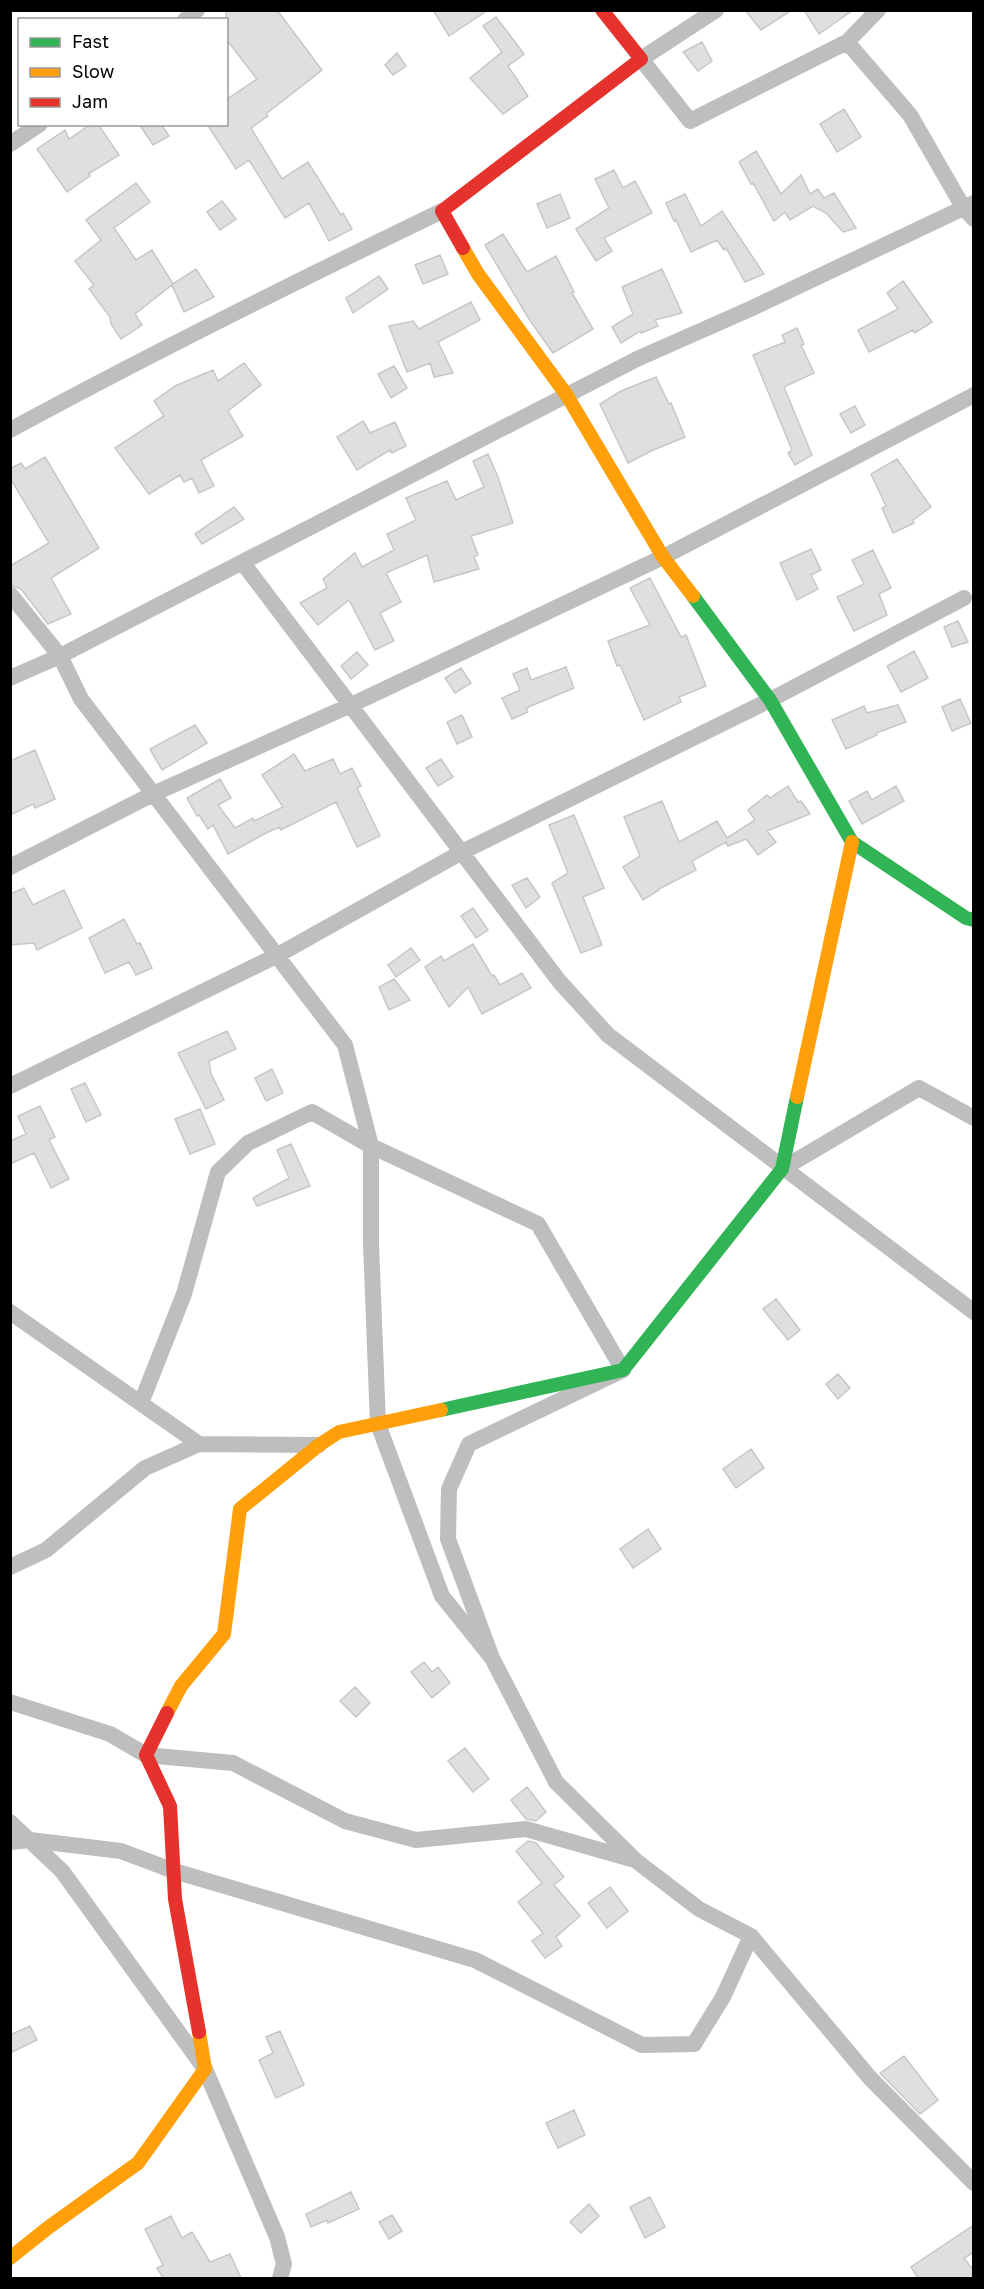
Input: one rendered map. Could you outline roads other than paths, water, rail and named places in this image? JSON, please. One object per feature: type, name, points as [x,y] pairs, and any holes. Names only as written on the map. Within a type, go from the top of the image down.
[{"type":"street","points":[[602,10],[690,121],[847,42],[878,10]]},
{"type":"street","points":[[10,430],[225,318],[442,211],[641,59],[716,10]]},
{"type":"street","points":[[10,678],[60,656],[637,359],[970,210],[910,116],[847,42]]},
{"type":"street","points":[[10,144],[37,126]]},
{"type":"street","points":[[442,211],[478,274],[566,394],[663,557],[770,700],[852,842],[966,918],[974,920]]},
{"type":"street","points":[[10,867],[153,794],[351,705],[663,557],[974,395]]},
{"type":"street","points":[[242,562],[559,981],[608,1035],[782,1169],[974,1312]]},
{"type":"street","points":[[10,594],[60,656],[81,699],[345,1045],[371,1146],[371,1244],[378,1424],[442,1596],[492,1658]]},
{"type":"street","points":[[10,1086],[276,956],[462,852],[770,700],[964,598]]},
{"type":"street","points":[[782,1169],[852,842]]},
{"type":"street","points":[[974,1119],[919,1088],[782,1169],[623,1370],[469,1444],[449,1489],[448,1539],[492,1658],[556,1782],[635,1860],[699,1909],[751,1936],[870,2078],[974,2183]]},
{"type":"street","points":[[141,1403],[184,1294],[219,1172],[248,1143],[312,1112],[371,1146],[538,1224],[623,1370]]},
{"type":"street","points":[[10,1312],[200,1444]]},
{"type":"street","points":[[146,1755],[181,1686],[224,1635],[240,1509],[319,1445],[339,1432],[623,1370]]},
{"type":"street","points":[[10,1567],[46,1550],[145,1468],[200,1444],[319,1445]]},
{"type":"street","points":[[10,1702],[110,1734],[146,1755],[233,1763],[345,1821],[416,1840],[526,1829],[635,1860]]},
{"type":"street","points":[[146,1755],[170,1806],[175,1899],[206,2069],[277,2237],[284,2264],[280,2278]]},
{"type":"street","points":[[10,1822],[62,1871],[206,2069]]},
{"type":"street","points":[[10,1842],[30,1840],[121,1851],[174,1871],[475,1960],[642,2045],[694,2044],[723,1997],[751,1936]]},
{"type":"street","points":[[10,2258],[138,2163],[206,2069]]}]
